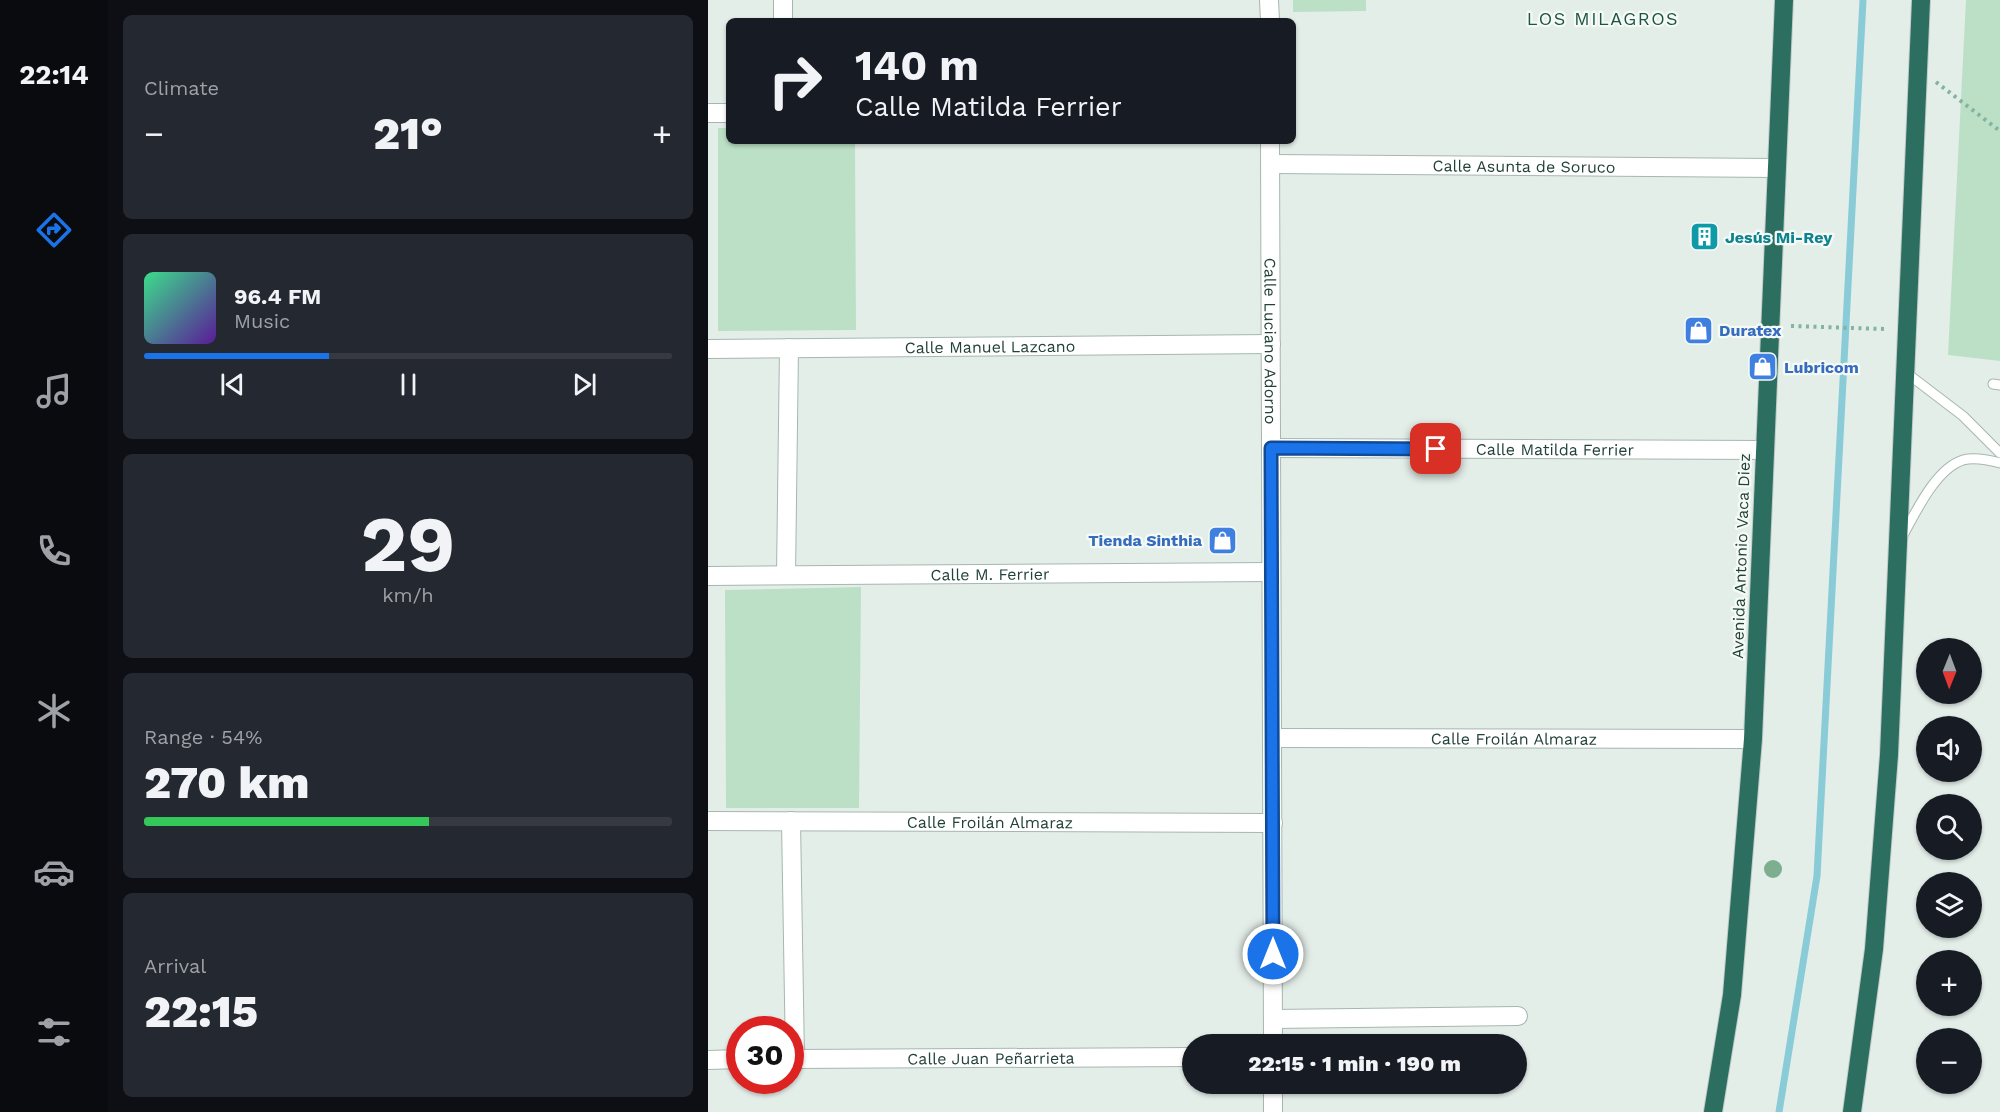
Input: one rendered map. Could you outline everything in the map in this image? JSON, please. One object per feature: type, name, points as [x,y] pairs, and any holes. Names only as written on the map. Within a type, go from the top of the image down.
[{"type":"highway","name":"Avenida Antonio Vaca Diez","points":[[1713,1112],[1732,995],[1754,739],[1784,0]]},
{"type":"highway","points":[[1852,1112],[1875,949],[1889,755],[1921,0]]},
{"type":"street","points":[[783,0],[783,18]]},
{"type":"street","points":[[1269,0],[1270,18]]},
{"type":"street","points":[[708,113],[726,113]]},
{"type":"street","name":"Calle Luciano Adorno","points":[[1270,144],[1273,1034]]},
{"type":"street","name":"Calle Asunta de Soruco","points":[[1270,164],[1776,168]]},
{"type":"street","name":"Calle Manuel Lazcano","points":[[708,349],[1270,344]]},
{"type":"street","points":[[786,575],[789,348]]},
{"type":"street","name":"Calle Matilda Ferrier","points":[[1271,448],[1765,450]]},
{"type":"street","name":"Calle M. Ferrier","points":[[708,576],[1271,572]]},
{"type":"street","name":"Calle Froilán Almaraz","points":[[1272,738],[1754,739]]},
{"type":"street","name":"Calle Froilán Almaraz","points":[[708,821],[1273,823]]},
{"type":"street","points":[[791,821],[793,1016]]},
{"type":"street","points":[[1273,1019],[1518,1016]]},
{"type":"street","name":"Calle Juan Peñarrieta","points":[[804,1059],[1182,1057]]},
{"type":"street","points":[[708,1060],[726,1059]]},
{"type":"street","points":[[1273,1094],[1274,1112]]},
{"type":"lane","points":[[1904,370],[1963,416],[2000,453]]},
{"type":"lane","points":[[1897,547],[1927,492],[1943,473],[1963,460],[1988,460],[2000,463]]},
{"type":"path","points":[[1918,68],[2000,131]]},
{"type":"path","points":[[1791,326],[1885,329]]},
{"type":"green space","points":[[1293,0],[1366,0],[1366,11],[1293,12]]},
{"type":"green space","points":[[1966,0],[2000,0],[2000,361],[1948,355]]},
{"type":"green space","points":[[718,128],[726,128],[726,144],[855,144],[856,330],[718,331]]},
{"type":"green space","points":[[861,587],[859,808],[726,808],[725,590]]},
{"type":"waterway","points":[[1779,1112],[1817,876],[1863,0]]},
{"type":"place","name":"Jesús Mi-Rey","points":[[1704,237]]},
{"type":"place","name":"Duratex","points":[[1698,330]]},
{"type":"place","name":"Lubricom","points":[[1763,367]]},
{"type":"place","name":"Tienda Sinthia","points":[[1223,540]]},
{"type":"district","name":"LOS MILAGROS","points":[[1603,18]]},
{"type":"route","points":[[1273,954],[1271,448],[1436,449]]}]
